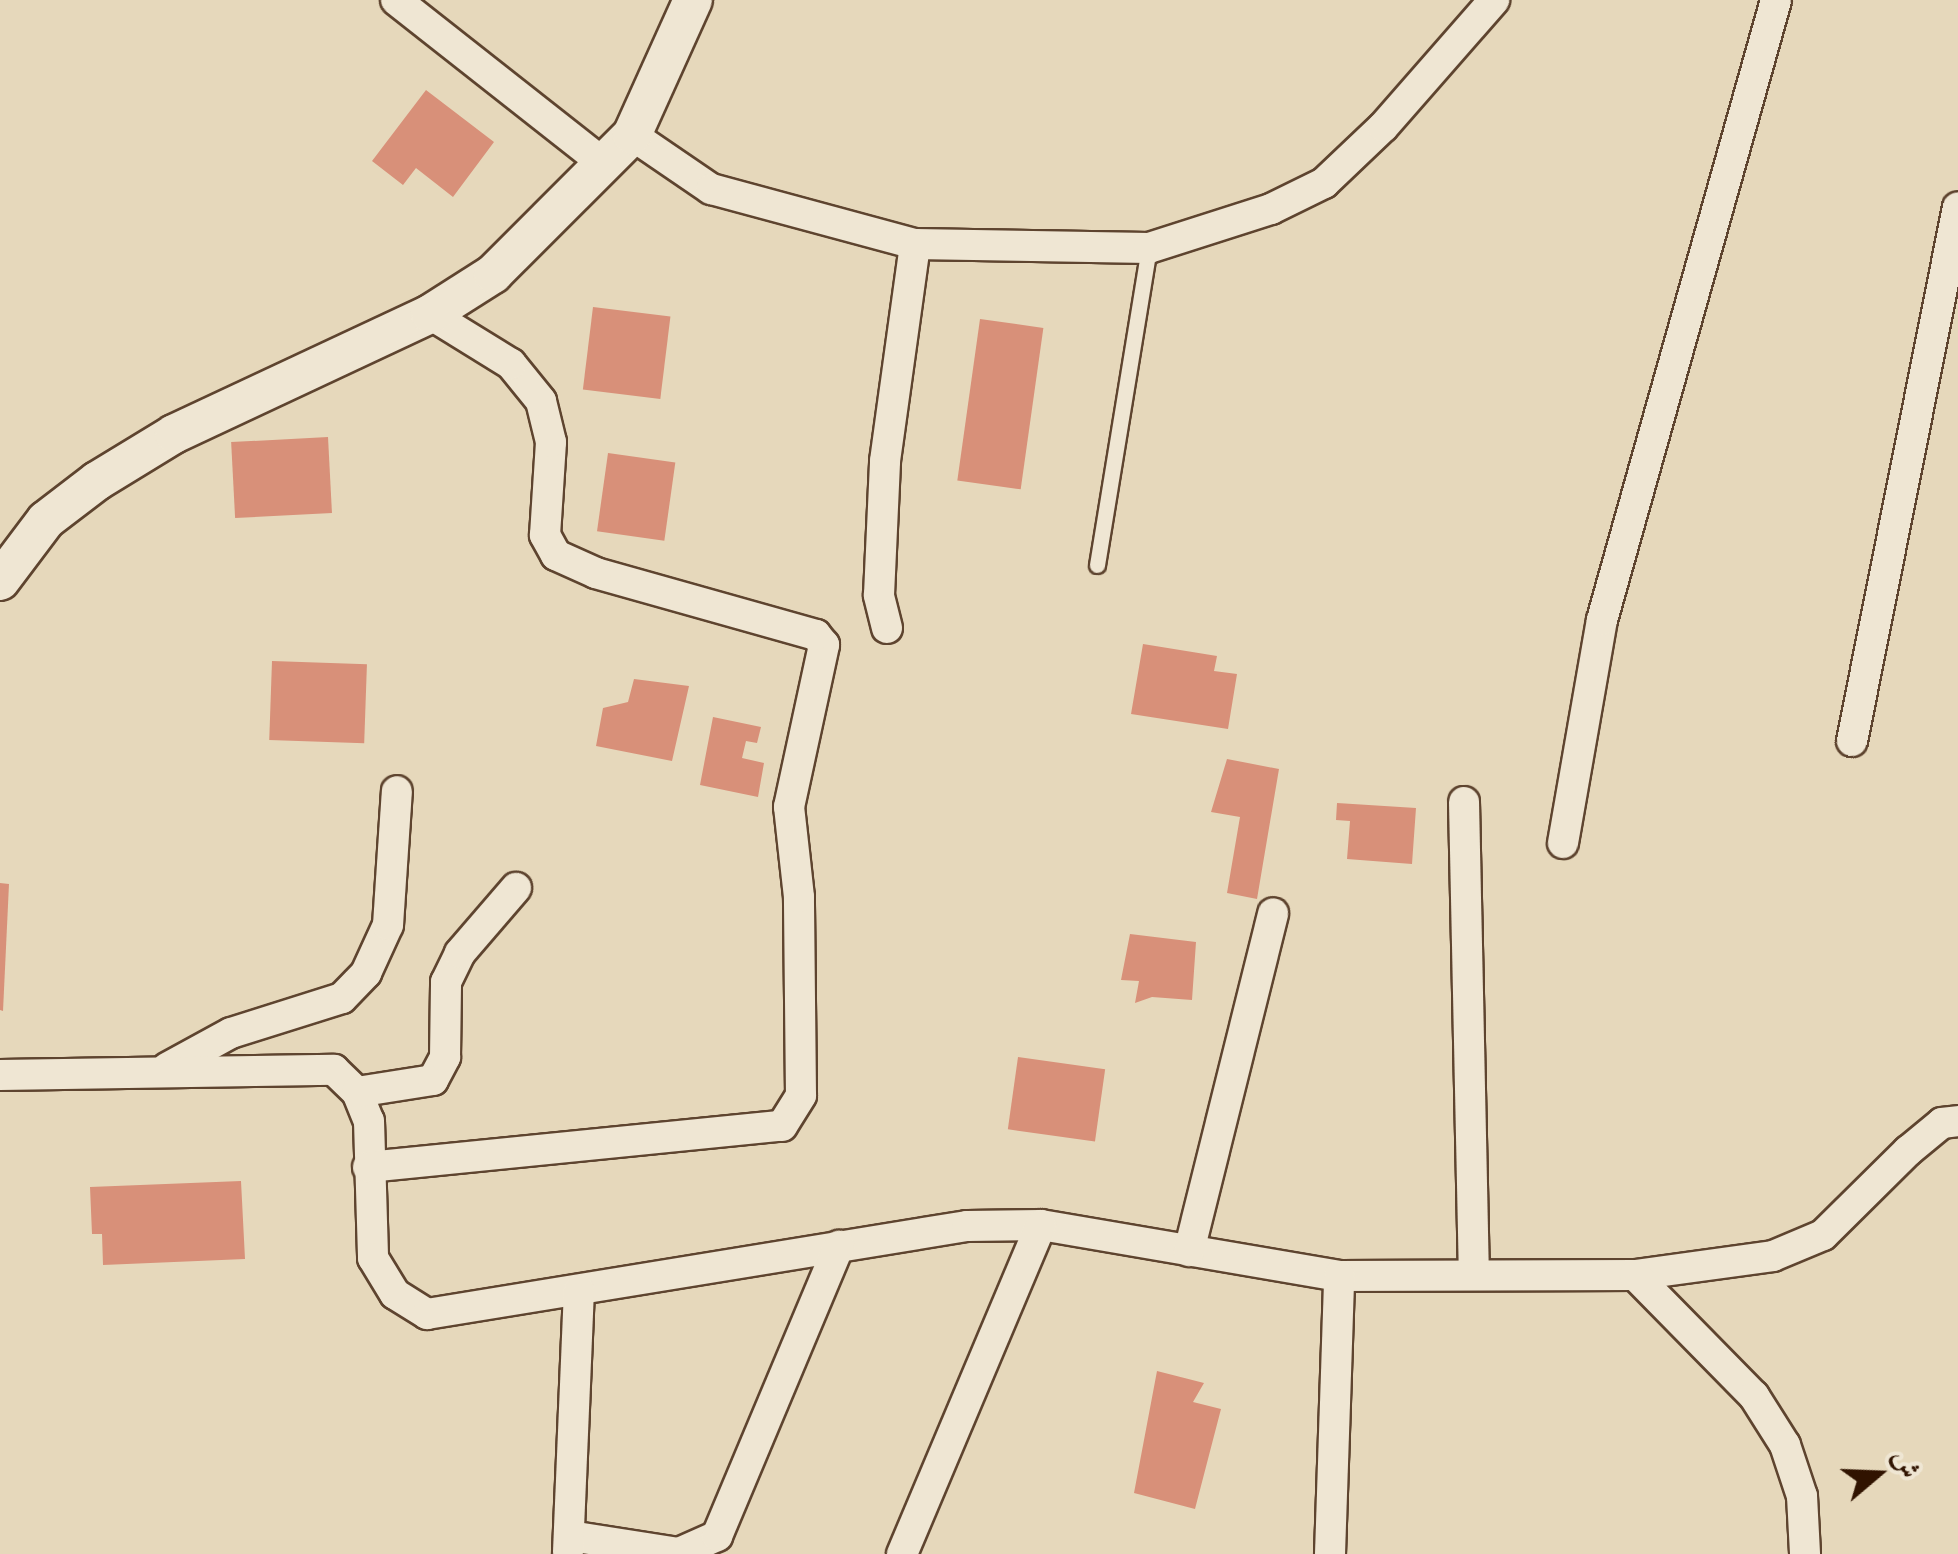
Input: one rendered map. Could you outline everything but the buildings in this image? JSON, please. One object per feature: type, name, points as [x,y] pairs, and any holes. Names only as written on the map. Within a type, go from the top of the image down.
[{"type":"street","points":[[396,0],[603,163]]},
{"type":"street","points":[[0,581],[46,520],[96,480],[174,434],[430,314],[493,274],[632,135],[693,0]]},
{"type":"street","points":[[632,135],[712,189],[915,244],[1150,248],[1271,209],[1324,184],[1384,127],[1494,0]]},
{"type":"street","points":[[1562,843],[1602,620],[1776,0]]},
{"type":"street","points":[[1852,742],[1958,207]]},
{"type":"street","points":[[887,628],[878,595],[885,461],[915,244]]},
{"type":"street","points":[[368,1167],[782,1126],[801,1095],[799,897],[788,807],[824,646],[816,635],[596,573],[556,555],[545,535],[551,442],[541,401],[511,364],[430,314]]},
{"type":"street","points":[[160,1072],[232,1033],[342,998],[366,973],[388,925],[398,791]]},
{"type":"street","points":[[1464,802],[1474,1275]]},
{"type":"street","points":[[358,1092],[433,1080],[444,1057],[446,982],[460,953],[516,888]]},
{"type":"street","points":[[1189,1250],[1273,913]]},
{"type":"street","points":[[0,1076],[334,1070],[358,1092],[369,1121],[373,1258],[395,1294],[427,1314],[967,1226],[1041,1225],[1339,1276],[1635,1275],[1773,1256],[1823,1235],[1908,1151],[1942,1123],[1958,1120]]},
{"type":"street","points":[[902,1554],[1041,1225]]},
{"type":"street","points":[[578,1290],[569,1545],[679,1553],[717,1536],[840,1246]]},
{"type":"street","points":[[1635,1275],[1754,1396],[1774,1429],[1802,1496],[1805,1554]]},
{"type":"street","points":[[1330,1554],[1339,1276]]},
{"type":"lane","points":[[1097,566],[1150,248]]}]
